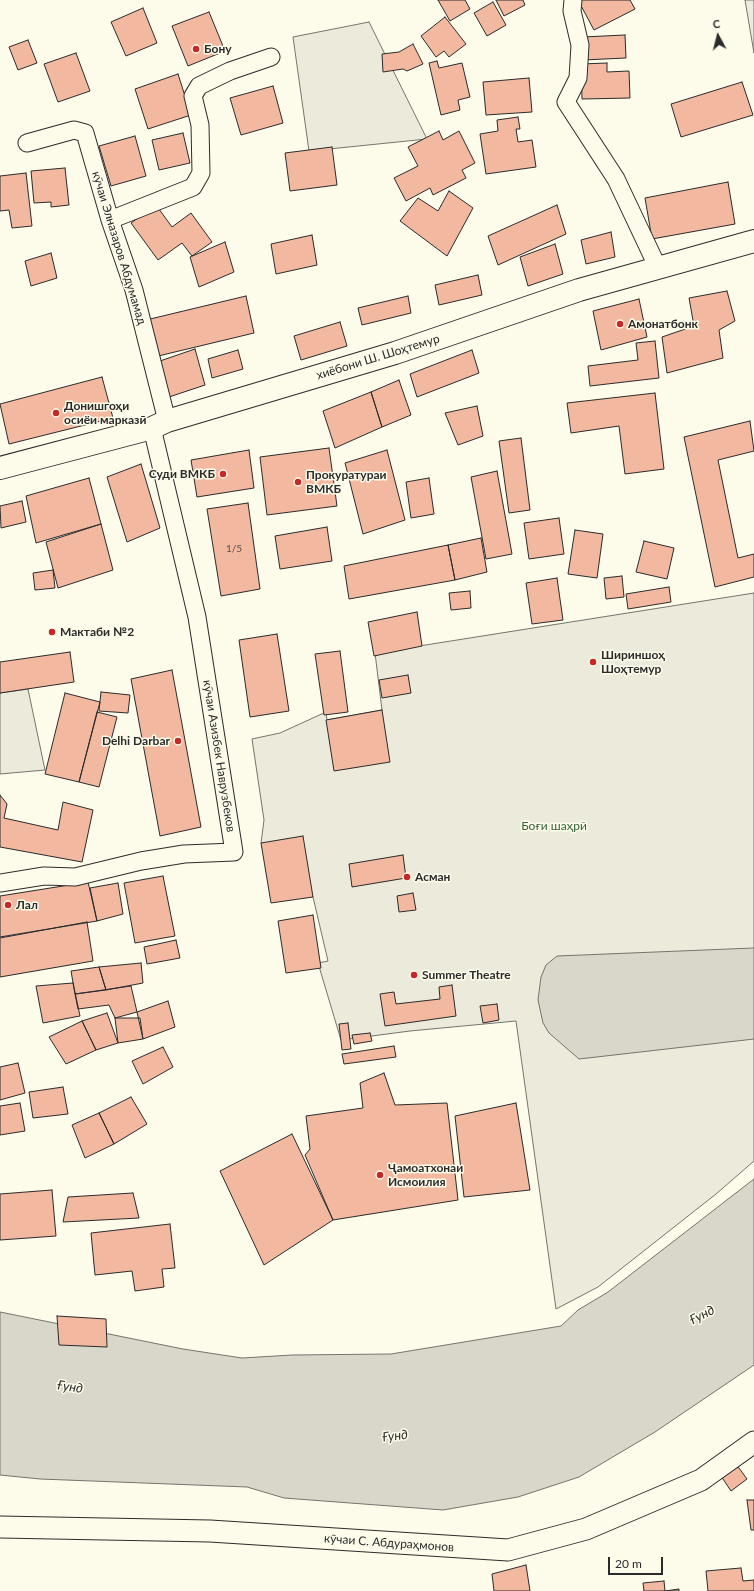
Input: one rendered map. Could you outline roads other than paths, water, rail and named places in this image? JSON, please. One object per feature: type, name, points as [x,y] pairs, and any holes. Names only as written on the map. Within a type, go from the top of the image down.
[{"type":"main road","name":"хиёбони Ш. Шоҳтемур","points":[[0,468],[160,424],[394,353],[579,290],[754,241]]},
{"type":"street","points":[[573,0],[572,11],[580,45],[578,78],[566,102],[616,179],[658,268]]},
{"type":"street","points":[[110,220],[193,187],[201,173],[200,125],[193,96],[199,86],[230,72],[271,57]]},
{"type":"street","name":"кӯчаи Элназаров Абдумамад","points":[[27,143],[74,130],[85,134],[110,220],[134,290],[160,424]]},
{"type":"street","name":"кӯчаи Азизбек Наврузбеков","points":[[0,883],[44,876],[75,877],[141,861],[184,854],[234,852],[197,617],[160,424]]},
{"type":"street","name":"кӯчаи С. Абдураҳмонов","points":[[0,1527],[210,1531],[508,1550],[586,1529],[701,1480],[754,1442]]},
{"type":"water","points":[[754,948],[754,1039],[579,1059],[549,1033],[543,1023],[538,1000],[541,977],[546,965],[557,956]]},
{"type":"water","name":"Ғунд","points":[[754,1179],[754,1365],[655,1432],[579,1477],[518,1497],[443,1510],[284,1498],[247,1487],[40,1479],[0,1475],[0,1312],[183,1349],[242,1358],[292,1355],[391,1354],[561,1326],[578,1310],[608,1292]]},
{"type":"place","name":"Бону","points":[[196,49]]},
{"type":"place","name":"Амонатбонк","points":[[620,324]]},
{"type":"place","name":"Донишгоҳи осиёи марказӣ","points":[[56,413]]},
{"type":"place","name":"Суди ВМКБ","points":[[223,474]]},
{"type":"place","name":"Прокуратураи ВМКБ","points":[[298,482]]},
{"type":"place","name":"Мактаби №2","points":[[52,632]]},
{"type":"place","name":"Шириншоҳ Шоҳтемур","points":[[593,662]]},
{"type":"place","name":"Delhi Darbar","points":[[178,741]]},
{"type":"place","name":"Асман","points":[[407,877]]},
{"type":"place","name":"Лал","points":[[8,905]]},
{"type":"place","name":"Summer Theatre","points":[[414,975]]},
{"type":"place","name":"Ҷамоатхонаи Исмоилия","points":[[380,1175]]},
{"type":"park label","name":"Боғи шаҳрӣ","points":[[554,826]]}]
